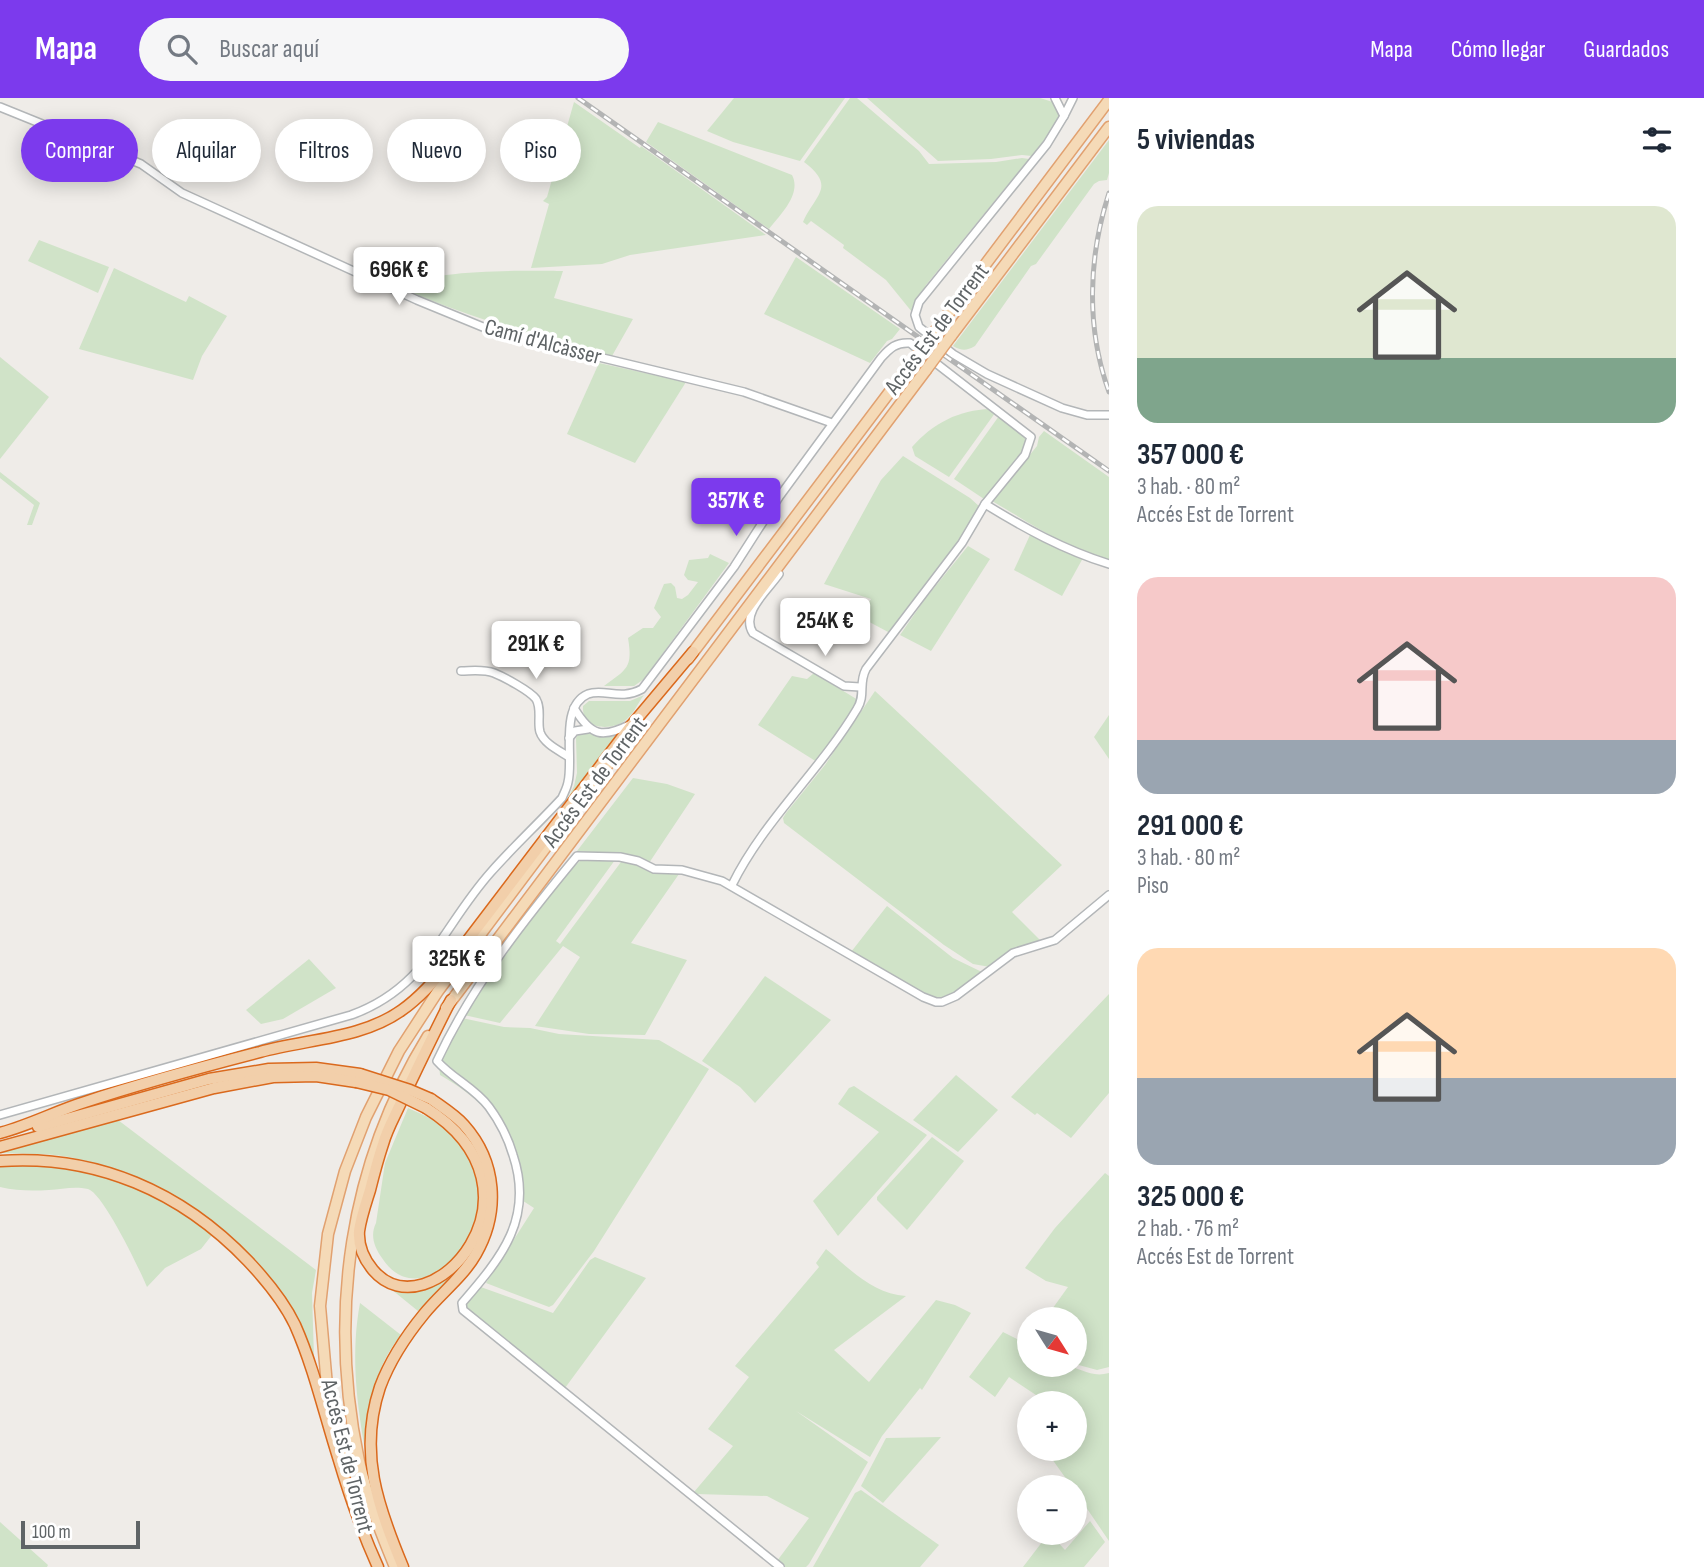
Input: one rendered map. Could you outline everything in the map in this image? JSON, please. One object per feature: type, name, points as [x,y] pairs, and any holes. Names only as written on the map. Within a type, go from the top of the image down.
[{"type":"highway","points":[[0,1133],[26,1126],[83,1102],[263,1051],[362,1028],[402,1011],[455,957],[634,722],[693,652]]},
{"type":"highway","points":[[428,1103],[460,1135],[476,1157],[484,1182],[482,1222],[469,1248],[455,1266],[426,1283],[405,1286],[394,1284],[374,1272],[365,1260],[359,1233],[383,1141],[451,1000]]},
{"type":"highway","points":[[0,1138],[209,1079],[268,1069],[304,1068],[400,1086],[464,1125],[483,1153],[493,1184],[489,1223],[476,1254],[424,1314],[394,1355],[380,1388],[372,1426],[370,1466],[383,1520],[403,1567]]},
{"type":"highway","points":[[0,1147],[214,1088],[273,1077],[358,1078]]},
{"type":"highway","points":[[0,1161],[76,1164],[125,1178],[181,1204],[225,1237],[253,1267],[294,1324],[320,1393],[338,1459],[378,1567]]},
{"type":"main road","name":"Accés Est de Torrent","points":[[371,1550],[328,1397],[320,1306],[328,1234],[345,1171],[366,1117],[399,1051],[438,991],[1109,100]]},
{"type":"main road","name":"Accés Est de Torrent","points":[[396,1567],[377,1522],[359,1464],[347,1391],[344,1314],[352,1236],[364,1180],[384,1125],[414,1060],[451,1000],[1109,127]]},
{"type":"street","points":[[1055,98],[1064,116]]},
{"type":"street","points":[[1073,98],[1047,145],[919,302],[915,315],[919,327],[953,354],[987,374],[1062,408],[1087,415],[1109,415]]},
{"type":"street","name":"Camí d'Alcàsser","points":[[0,107],[141,163],[182,193],[417,300],[495,332],[744,393],[832,423]]},
{"type":"street","points":[[0,1115],[351,1014],[380,1003],[416,975],[490,873],[562,798],[569,782],[569,738],[574,708],[579,700],[588,694],[633,694],[642,689],[734,567],[779,497],[832,423],[890,348],[900,342],[910,343],[1031,437],[1025,455],[985,504],[962,543],[866,669],[861,679],[861,702],[856,711],[818,765],[779,813],[732,885]]},
{"type":"street","points":[[985,504],[1031,532],[1109,564]]},
{"type":"street","points":[[799,537],[783,567],[754,606],[749,622],[754,633],[784,653],[844,686],[860,687]]},
{"type":"street","points":[[460,671],[493,673],[522,688],[536,699],[540,714],[540,733],[549,744],[569,757]]},
{"type":"street","points":[[574,708],[588,729]]},
{"type":"street","points":[[569,738],[575,731],[588,729],[608,733],[634,722]]},
{"type":"street","points":[[780,1567],[463,1310],[462,1303],[500,1256],[521,1205],[518,1170],[507,1135],[489,1107],[469,1086],[448,1073],[437,1061],[450,1034],[495,961],[577,856],[620,857],[638,861],[654,869],[682,870],[732,885],[872,969],[936,1002],[956,996],[1000,961],[1021,949],[1055,940],[1109,894]]},
{"type":"green space","points":[[734,98],[845,98],[800,161],[733,142],[707,131]]},
{"type":"green space","points":[[850,98],[857,98],[919,151],[929,164],[1029,159],[926,285],[912,312],[886,280],[843,248],[844,245],[811,221],[807,225],[803,222],[821,185],[814,171],[804,162]]},
{"type":"green space","points":[[867,98],[1040,98],[1056,103],[1061,114],[1057,125],[1032,156],[938,161]]},
{"type":"green space","points":[[574,102],[766,235],[630,255],[602,264],[531,268],[549,204],[543,201],[551,182],[581,182],[581,119],[569,119]]},
{"type":"green space","points":[[658,122],[792,175],[794,189],[784,211],[769,229],[646,142]]},
{"type":"green space","points":[[1109,140],[1107,180],[1094,184],[1036,264],[1031,266],[975,346],[964,350],[953,346]]},
{"type":"green space","points":[[39,240],[109,267],[98,293],[28,261]]},
{"type":"green space","points":[[796,257],[900,329],[870,363],[764,314]]},
{"type":"green space","points":[[114,268],[186,302],[189,296],[227,316],[202,356],[193,380],[79,349]]},
{"type":"green space","points":[[563,271],[554,298],[633,319],[612,356],[481,318],[404,289],[415,282],[455,274]]},
{"type":"green space","points":[[0,357],[49,397],[0,459]]},
{"type":"green space","points":[[599,363],[686,382],[635,463],[567,434]]},
{"type":"green space","points":[[990,409],[995,413],[949,477],[915,456],[912,447],[947,419]]},
{"type":"green space","points":[[999,416],[1024,436],[1027,442],[1013,467],[984,499],[954,479]]},
{"type":"green space","points":[[1044,431],[1109,477],[1109,561],[1063,542],[992,501],[1037,446]]},
{"type":"green space","points":[[903,456],[980,507],[960,542],[890,633],[860,617],[871,599],[824,584],[881,480]]},
{"type":"green space","points":[[0,472],[40,503],[32,525],[27,525],[34,505],[0,478]]},
{"type":"green space","points":[[1030,535],[1083,558],[1062,596],[1014,570]]},
{"type":"green space","points":[[968,546],[990,559],[931,651],[900,635],[925,599]]},
{"type":"green space","points":[[710,554],[729,563],[644,679],[634,686],[604,686],[618,676],[629,662],[628,638],[643,628],[653,628],[661,617],[654,608],[664,584],[671,583],[675,587],[677,598],[682,599],[698,582],[688,580],[684,575],[689,560],[708,558]]},
{"type":"green space","points":[[814,673],[858,700],[817,762],[758,725],[792,676],[807,679]]},
{"type":"green space","points":[[875,691],[1062,865],[1012,912],[1042,942],[990,967],[973,964],[944,945],[784,823],[786,813],[825,765]]},
{"type":"green space","points":[[644,695],[629,717],[614,726],[592,724],[584,714],[583,706],[589,701],[630,701]]},
{"type":"green space","points":[[1109,715],[1109,759],[1094,737]]},
{"type":"green space","points":[[579,733],[605,737],[616,736],[565,804],[577,773],[576,738]]},
{"type":"green space","points":[[633,778],[667,784],[695,794],[649,863],[610,854],[577,851]]},
{"type":"green space","points":[[582,859],[615,860],[556,941],[560,944],[621,862],[679,874],[631,943],[687,960],[645,1035],[589,1034],[535,1026],[580,957],[563,946],[500,1023],[464,1015],[548,894]]},
{"type":"green space","points":[[887,906],[953,958],[984,973],[952,995],[930,997],[851,952]]},
{"type":"green space","points":[[309,959],[336,988],[283,1019],[261,1024],[246,1010]]},
{"type":"green space","points":[[765,976],[831,1020],[755,1103],[740,1087],[702,1061]]},
{"type":"green space","points":[[1109,994],[1109,1093],[1071,1138],[1011,1097]]},
{"type":"green space","points":[[462,1018],[559,1034],[659,1040],[709,1069],[594,1251],[549,1307],[486,1283],[534,1208],[517,1197],[511,1157],[497,1124],[473,1098],[440,1075],[439,1064]]},
{"type":"green space","points":[[956,1075],[998,1110],[958,1152],[913,1120]]},
{"type":"green space","points":[[854,1086],[927,1135],[838,1236],[813,1201],[879,1132],[838,1104],[849,1088]]},
{"type":"green space","points":[[408,1108],[438,1123],[454,1136],[473,1165],[478,1195],[473,1225],[460,1250],[442,1269],[421,1278],[400,1275],[382,1258],[373,1236],[385,1163]]},
{"type":"green space","points":[[118,1120],[316,1270],[312,1293],[314,1358],[272,1285],[246,1254],[217,1226],[185,1203],[150,1183],[111,1168],[69,1157],[0,1153]]},
{"type":"green space","points":[[932,1137],[964,1161],[907,1230],[877,1197]]},
{"type":"green space","points":[[28,1164],[80,1172],[126,1184],[169,1205],[212,1235],[201,1249],[165,1268],[147,1287],[111,1217],[95,1194],[88,1189],[31,1191],[0,1187],[0,1165]]},
{"type":"green space","points":[[1105,1173],[1109,1176],[1109,1367],[1097,1370],[1087,1367],[1087,1307],[1054,1307],[1068,1287],[1046,1281],[1025,1268],[1055,1228]]},
{"type":"green space","points":[[826,1249],[873,1286],[906,1296],[834,1350],[869,1382],[936,1300],[971,1313],[922,1390],[920,1388],[882,1436],[870,1457],[796,1411],[868,1462],[809,1564],[806,1567],[784,1567],[777,1561],[809,1518],[767,1496],[694,1492],[733,1446],[708,1429],[749,1377],[735,1366],[819,1267],[816,1263]]},
{"type":"green space","points":[[595,1257],[646,1278],[565,1388],[488,1326],[458,1306],[478,1286],[553,1313],[590,1260]]},
{"type":"green space","points":[[450,1278],[418,1311],[386,1285],[410,1291]]},
{"type":"green space","points":[[360,1303],[401,1335],[379,1373],[364,1444],[356,1374]]},
{"type":"green space","points":[[1003,1332],[1017,1339],[1017,1377],[1087,1377],[1087,1372],[1109,1373],[1109,1541],[1087,1509],[1087,1475],[1063,1475],[1053,1461],[1087,1461],[1087,1391],[1030,1391],[1009,1377],[995,1397],[969,1377]]},
{"type":"green space","points":[[941,1437],[883,1503],[861,1486],[886,1438]]},
{"type":"green space","points":[[861,1490],[939,1545],[920,1567],[813,1567],[855,1493]]},
{"type":"green space","points":[[1090,1521],[1105,1542],[1084,1567],[1023,1567],[1040,1545],[1060,1545],[1065,1550],[1069,1545],[1087,1545],[1087,1524]]},
{"type":"green space","points":[[0,1522],[48,1565],[47,1567],[0,1567]]},
{"type":"railway","points":[[578,98],[1109,471]]},
{"type":"railway","points":[[1109,193],[1097,243],[1092,293],[1096,343],[1109,392]]}]
